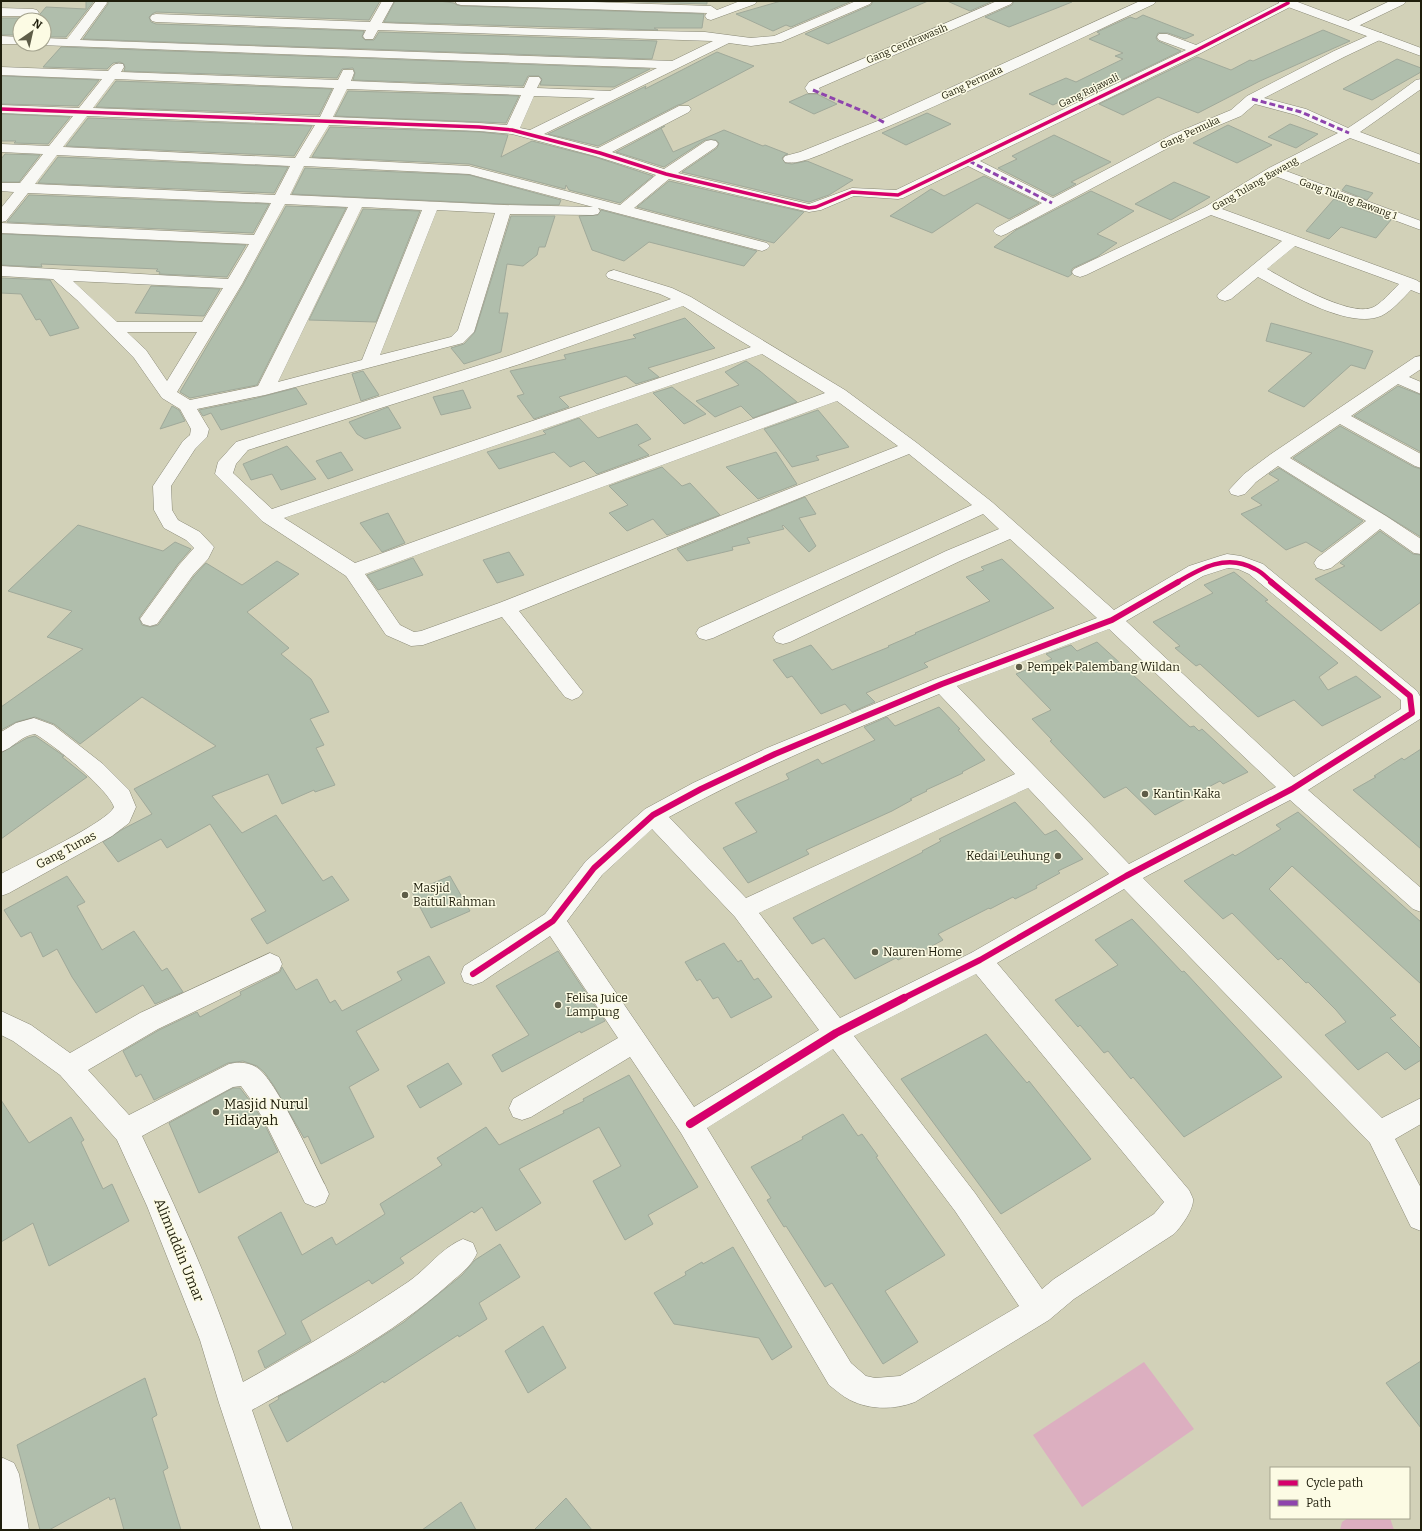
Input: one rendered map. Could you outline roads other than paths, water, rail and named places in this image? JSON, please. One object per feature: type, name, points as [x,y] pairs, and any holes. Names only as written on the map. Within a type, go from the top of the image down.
[{"type":"street","points":[[168,394],[260,240],[280,198],[325,120],[342,84],[376,26],[388,1]]},
{"type":"street","points":[[460,1],[711,9],[751,1]]},
{"type":"street","points":[[156,18],[552,33],[705,36],[751,42],[777,38],[866,1]]},
{"type":"street","name":"Gang Cendrawasih","points":[[813,90],[812,88],[814,85],[1007,1]]},
{"type":"street","name":"Gang Permata","points":[[790,159],[805,155],[886,123],[1150,1]]},
{"type":"street","points":[[1350,25],[1400,1]]},
{"type":"street","points":[[1286,2],[1421,52]]},
{"type":"street","name":"Gang Rajawali","points":[[666,174],[803,207],[816,207],[852,192],[898,195],[1197,50],[1286,2]]},
{"type":"street","points":[[71,43],[101,3]]},
{"type":"street","points":[[512,130],[530,92],[563,5]]},
{"type":"street","points":[[1,218],[165,7]]},
{"type":"street","points":[[705,36],[711,9]]},
{"type":"street","points":[[1,12],[12,12]]},
{"type":"street","name":"Gang Pemuka","points":[[1002,231],[1176,138],[1236,113],[1252,99],[1339,54],[1378,36]]},
{"type":"street","points":[[1162,37],[1197,50]]},
{"type":"street","points":[[531,135],[727,39]]},
{"type":"street","points":[[52,42],[673,65]]},
{"type":"street","points":[[1,71],[612,95]]},
{"type":"street","name":"Gang Tulang Bawang","points":[[1080,272],[1210,210],[1274,171],[1349,133],[1383,111],[1421,83]]},
{"type":"street","points":[[1252,99],[1301,112],[1349,133],[1421,160]]},
{"type":"street","points":[[1,109],[325,120],[512,130],[600,153],[666,174]]},
{"type":"street","points":[[600,153],[684,109]]},
{"type":"street","points":[[1,187],[280,198],[504,209],[589,211],[621,209],[666,174],[711,144]]},
{"type":"street","points":[[1,148],[469,170],[762,246]]},
{"type":"street","points":[[969,161],[1052,203]]},
{"type":"street","name":"Gang Tulang Bawang 1","points":[[1274,171],[1421,226]]},
{"type":"street","points":[[265,390],[357,202]]},
{"type":"street","points":[[369,362],[431,206]]},
{"type":"street","points":[[187,406],[265,390],[457,340],[463,335],[469,323],[504,209]]},
{"type":"street","points":[[1210,210],[1415,286]]},
{"type":"street","points":[[1,228],[260,240]]},
{"type":"street","points":[[1225,296],[1292,241]]},
{"type":"street","points":[[1256,270],[1318,302],[1353,313],[1375,312],[1415,286]]},
{"type":"street","points":[[1,271],[234,284]]},
{"type":"street","points":[[57,275],[83,297],[140,354],[168,394],[187,406],[200,429],[198,437],[189,445],[162,486],[163,510],[171,524],[193,536],[204,547],[150,619]]},
{"type":"street","points":[[614,275],[666,291],[685,300],[838,394],[911,447],[985,506],[1112,620],[1292,789],[1421,902]]},
{"type":"street","points":[[685,300],[514,360],[242,446],[227,462],[224,474],[269,517],[353,571],[393,630],[402,636],[411,639],[423,638],[506,608],[911,447]]},
{"type":"street","points":[[113,326],[209,327]]},
{"type":"street","points":[[269,517],[764,348]]},
{"type":"street","points":[[1238,490],[1250,478],[1277,458],[1421,361]]},
{"type":"street","points":[[1397,377],[1421,389]]},
{"type":"street","points":[[353,571],[398,556],[838,394]]},
{"type":"street","points":[[1339,416],[1421,462]]},
{"type":"street","points":[[1277,458],[1379,520],[1421,548]]},
{"type":"street","points":[[706,633],[985,506]]},
{"type":"street","points":[[1324,563],[1379,520]]},
{"type":"street","points":[[783,637],[953,556],[1013,531]]},
{"type":"street","points":[[473,974],[554,921],[594,868],[653,815],[701,789],[775,754],[942,684],[1112,620],[1196,571],[1227,561],[1241,563],[1256,569],[1410,696],[1412,713],[1292,789],[1126,876],[980,960],[836,1033],[690,1124]]},
{"type":"street","points":[[506,608],[572,692]]},
{"type":"street","points":[[942,684],[1126,876],[1379,1134],[1421,1217]]},
{"type":"street","name":"Gang Tunas","points":[[1,744],[22,730],[30,727],[40,727],[83,759],[121,796],[125,807],[121,817],[104,830],[1,886]]},
{"type":"street","points":[[743,910],[1030,777]]},
{"type":"street","points":[[653,815],[743,910],[965,1202],[1039,1310]]},
{"type":"street","points":[[554,921],[690,1124],[840,1374],[859,1389],[875,1393],[904,1391],[1039,1310],[1064,1289],[1164,1224],[1172,1216],[1179,1199],[980,960]]},
{"type":"street","points":[[69,1067],[149,1021],[270,964]]},
{"type":"street","name":"Alimuddin Umar","points":[[1,1022],[22,1033],[69,1067],[126,1131],[160,1202],[215,1340],[234,1403],[277,1530]]},
{"type":"street","points":[[522,1108],[635,1041]]},
{"type":"street","points":[[126,1131],[229,1076],[240,1074],[248,1076],[255,1082],[272,1110],[315,1194]]},
{"type":"street","points":[[1379,1134],[1421,1110]]},
{"type":"street","points":[[234,1403],[300,1367],[368,1326],[421,1290],[463,1253]]},
{"type":"street","points":[[3,1474],[13,1530]]},
{"type":"place","name":"Pempek Palembang Wildan","points":[[1019,667]]},
{"type":"place","name":"Kantin Kaka","points":[[1145,794]]},
{"type":"place","name":"Kedai Leuhung","points":[[1058,856]]},
{"type":"place","name":"Masjid Baitul Rahman","points":[[405,895]]},
{"type":"place","name":"Nauren Home","points":[[875,952]]},
{"type":"place","name":"Felisa Juice Lampung","points":[[558,1005]]},
{"type":"place","name":"Masjid Nurul Hidayah","points":[[216,1112]]}]
